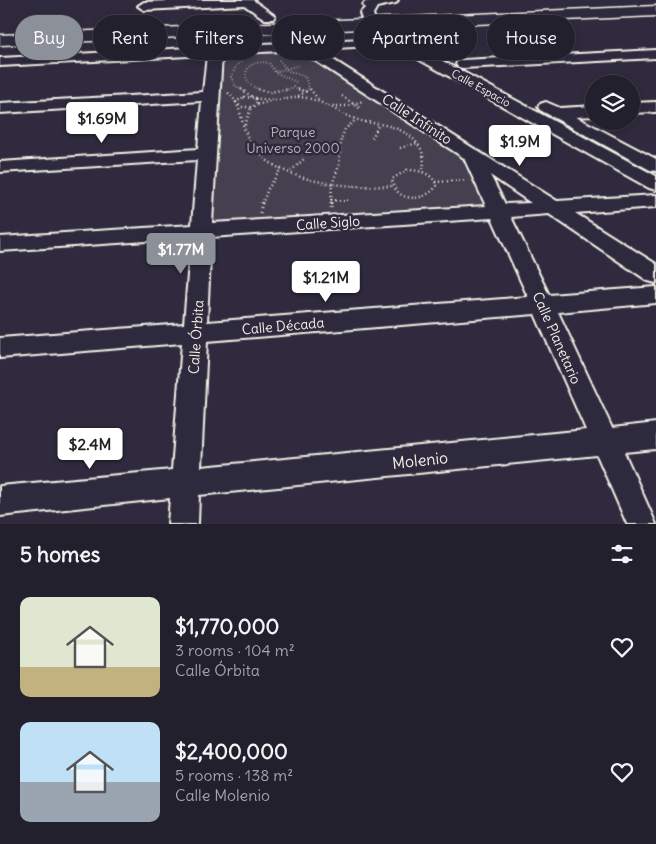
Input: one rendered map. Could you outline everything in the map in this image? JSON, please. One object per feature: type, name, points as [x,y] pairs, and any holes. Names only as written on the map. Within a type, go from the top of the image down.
[{"type":"main road","points":[[344,19],[379,11],[653,0]]},
{"type":"main road","points":[[0,26],[142,9],[272,16]]},
{"type":"main road","points":[[379,11],[656,11]]},
{"type":"main road","points":[[0,40],[177,41]]},
{"type":"street","points":[[142,9],[246,1],[269,16]]},
{"type":"street","points":[[219,2],[230,12]]},
{"type":"street","name":"Calle Espacio","points":[[379,11],[463,64],[557,113],[656,183]]},
{"type":"street","points":[[0,62],[177,45]]},
{"type":"street","points":[[463,64],[656,54]]},
{"type":"street","name":"Calle Órbita","points":[[183,524],[206,154],[214,60]]},
{"type":"street","name":"Calle Infinito","points":[[324,60],[656,275]]},
{"type":"street","name":"Calle Espacio","points":[[430,60],[656,183]]},
{"type":"street","points":[[0,108],[211,92]]},
{"type":"street","points":[[640,108],[656,107]]},
{"type":"street","points":[[557,113],[585,111]]},
{"type":"street","points":[[0,166],[206,154]]},
{"type":"street","name":"Calle Planetario","points":[[471,154],[543,305],[642,524]]},
{"type":"street","name":"Calle Siglo","points":[[0,244],[552,208],[656,183]]},
{"type":"street","name":"Calle Década","points":[[0,348],[656,295]]},
{"type":"street","name":"Molenio","points":[[0,501],[656,436]]},
{"type":"path","points":[[244,60],[236,66],[232,77],[234,85],[258,102],[248,112],[244,131]]},
{"type":"path","points":[[279,60],[285,68],[305,77],[314,95],[324,103],[335,106],[354,104],[377,93]]},
{"type":"path","points":[[293,88],[296,82],[275,72],[269,63],[264,61],[252,64],[247,68],[246,80],[254,88],[273,93],[293,88],[307,92]]},
{"type":"path","points":[[275,72],[300,65]]},
{"type":"path","points":[[236,66],[247,68]]},
{"type":"path","points":[[245,93],[254,88]]},
{"type":"path","points":[[287,98],[307,92],[309,88]]},
{"type":"path","points":[[211,92],[222,90],[232,95],[241,114],[244,131],[254,149],[291,172],[332,184],[361,187],[392,186]]},
{"type":"path","points":[[342,96],[361,109]]},
{"type":"path","points":[[236,104],[241,107],[287,98],[303,97],[316,99],[356,120],[379,124],[402,132],[417,143],[426,156],[426,165],[422,172]]},
{"type":"path","points":[[236,104],[240,98],[275,100]]},
{"type":"path","points":[[337,223],[331,208],[332,184],[339,166],[343,134],[345,129],[356,120]]},
{"type":"path","points":[[372,138],[379,124]]},
{"type":"path","points":[[400,148],[417,143]]},
{"type":"path","points":[[260,153],[277,144]]},
{"type":"path","points":[[291,172],[304,159]]},
{"type":"path","points":[[258,227],[260,206],[269,186],[282,167]]},
{"type":"path","points":[[415,170],[429,175],[435,182],[435,192],[420,199],[400,195],[392,186],[392,179],[400,172],[415,170]]},
{"type":"path","points":[[435,182],[484,179]]},
{"type":"path","points":[[331,200],[351,201]]},
{"type":"green space","name":"Parque Universo 2000","points":[[262,49],[272,49],[272,60],[324,60],[471,153],[499,211],[202,230],[213,60],[262,60]]}]
